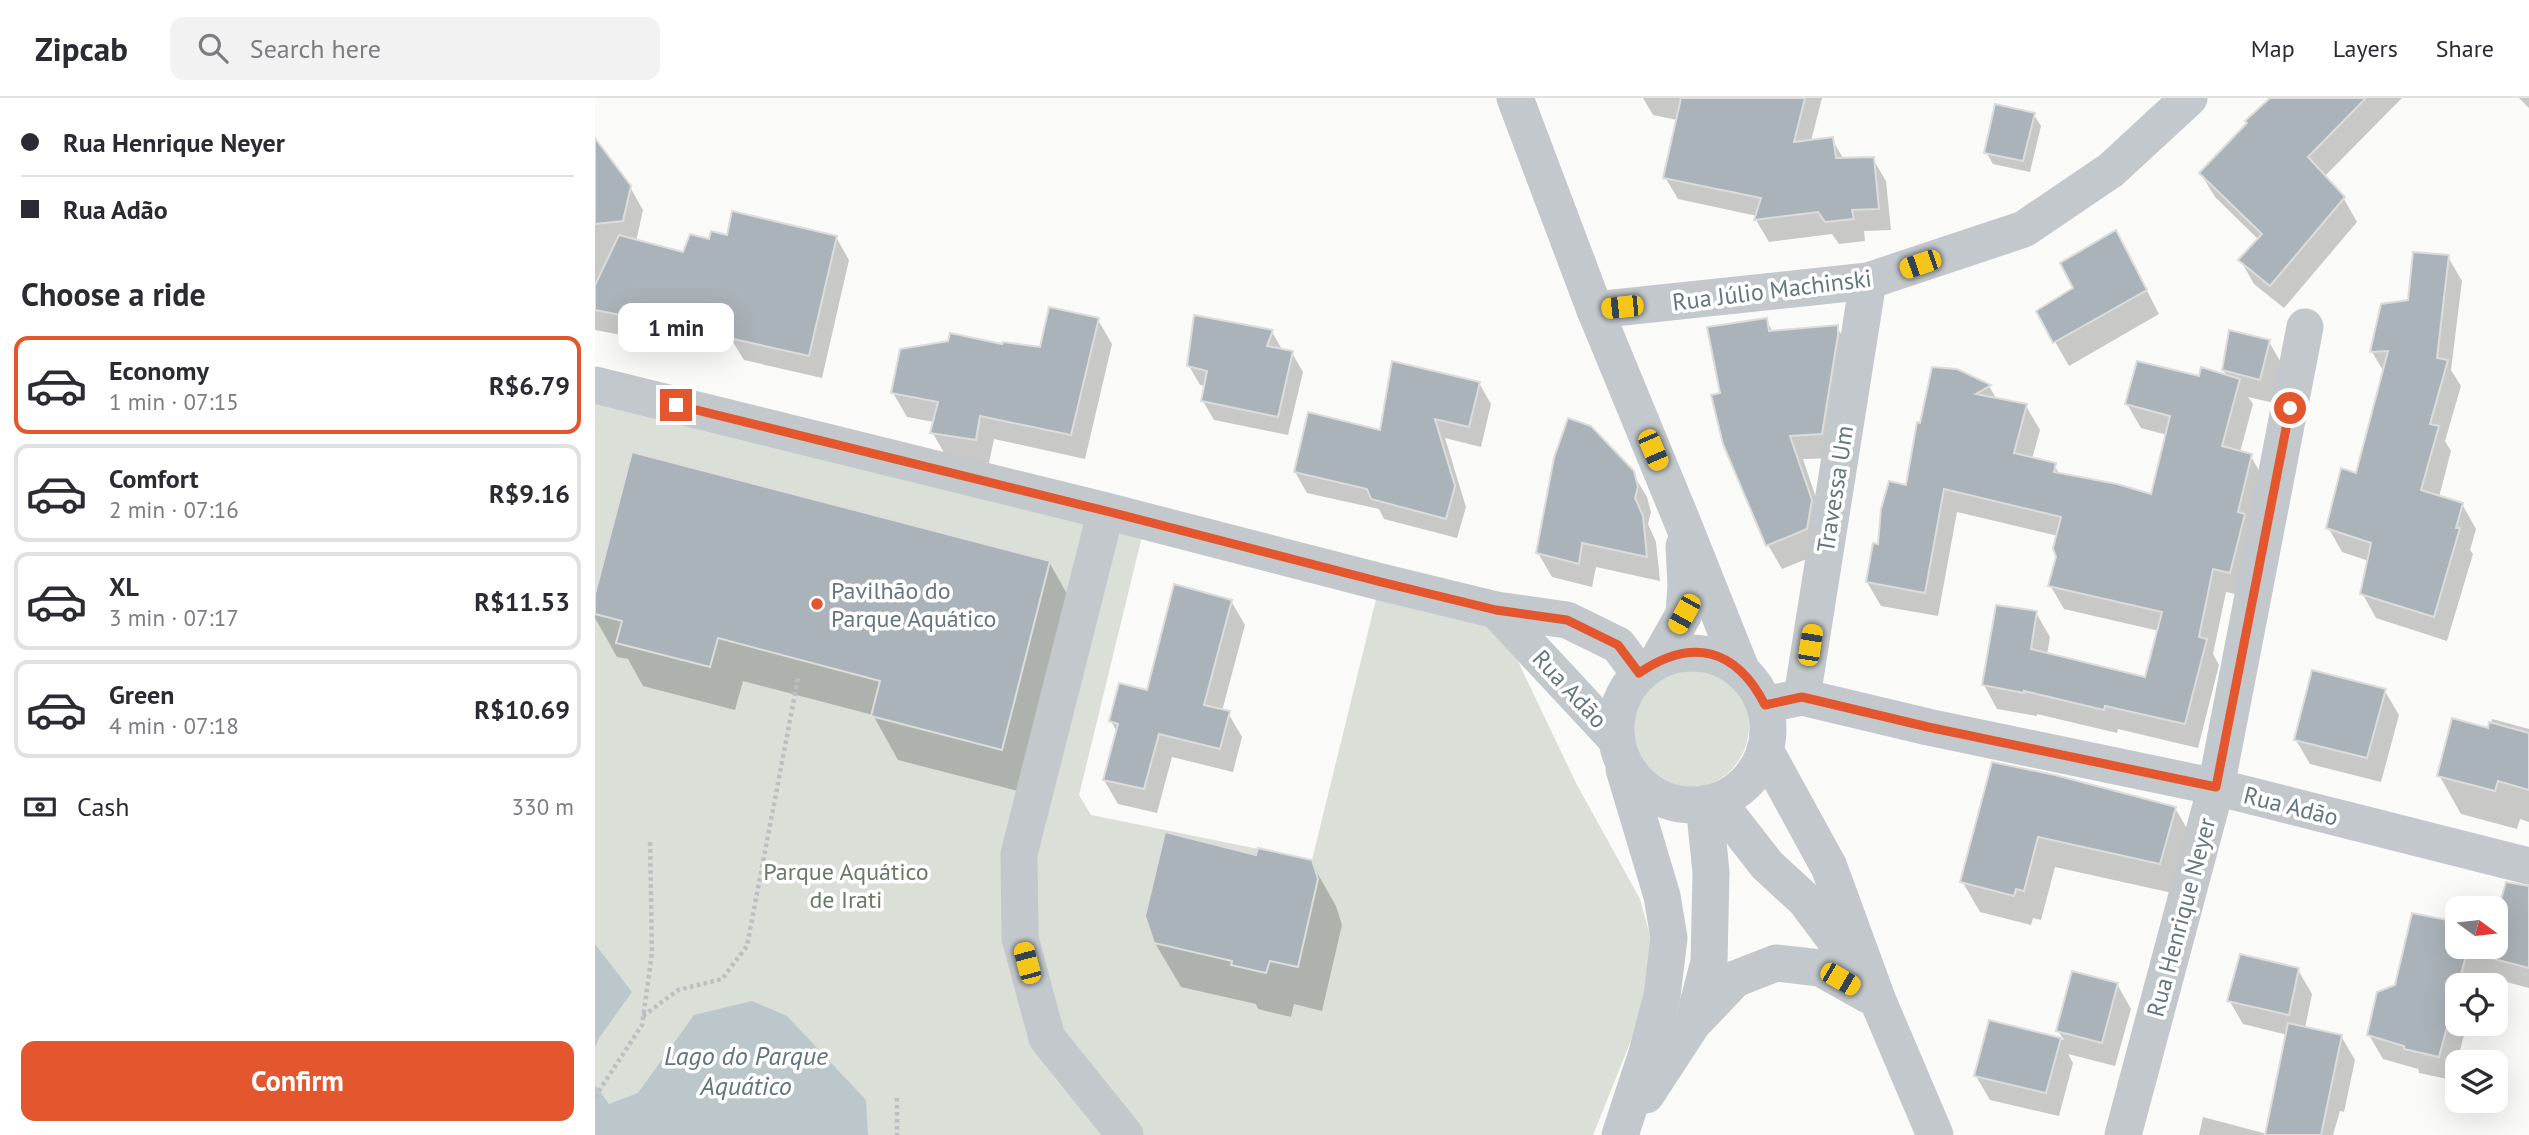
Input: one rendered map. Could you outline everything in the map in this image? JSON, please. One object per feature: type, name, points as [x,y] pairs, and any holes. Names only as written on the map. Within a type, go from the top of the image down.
[{"type":"street","points":[[1515,98],[1595,310],[1741,669],[1755,686],[1765,705],[1769,727],[1765,750],[1756,771],[1741,788],[1711,803],[1691,806],[1665,802],[1647,792],[1632,778],[1618,749]]},
{"type":"street","name":"Rua Júlio Machinski","points":[[1595,310],[1868,282],[2024,229],[2111,170],[2189,98]]},
{"type":"street","name":"Travessa Um","points":[[1802,697],[1868,282]]},
{"type":"street","name":"Rua Henrique Neyer","points":[[2123,1135],[2216,787],[2305,327]]},
{"type":"street","name":"Rua Adão","points":[[595,385],[1496,610],[1567,620],[1618,645],[1649,666]]},
{"type":"street","points":[[1106,511],[1019,854],[1020,938],[1047,1038],[1125,1135]]},
{"type":"street","points":[[1620,1135],[1647,1053],[1662,996],[1669,938],[1662,896],[1618,749],[1616,714],[1624,692],[1649,666],[1684,614],[1686,586],[1682,521]]},
{"type":"street","name":"Rua Adão","points":[[1496,610],[1618,749]]},
{"type":"street","points":[[1649,666],[1679,653],[1701,652],[1722,658],[1741,669]]},
{"type":"street","name":"Rua Adão","points":[[1765,705],[1802,697],[1928,727],[2216,787],[2529,866]]},
{"type":"street","points":[[1765,750],[1829,867],[1878,1001],[1935,1135]]},
{"type":"street","points":[[1711,803],[1767,865],[1805,900],[1878,1001]]},
{"type":"street","points":[[1693,1023],[1709,962],[1711,803]]},
{"type":"street","points":[[1620,1135],[1693,1023],[1735,979],[1776,963],[1820,968],[1878,1001]]},
{"type":"path","points":[[643,1016],[678,990],[722,979],[747,946],[798,678]]},
{"type":"path","points":[[595,1097],[642,1025],[652,953],[650,840]]},
{"type":"path","points":[[897,1098],[897,1135]]},
{"type":"green space","name":"Parque Aquático de Irati","points":[[595,390],[1145,524],[1079,795],[1091,815],[1312,860],[1380,583],[1494,611],[1576,783],[1640,899],[1652,943],[1640,1018],[1593,1135],[595,1135]]},
{"type":"green space","points":[[1686,663],[1710,668],[1731,681],[1744,702],[1749,726],[1744,750],[1731,771],[1710,784],[1686,789],[1662,784],[1641,771],[1628,750],[1623,726],[1628,702],[1641,681],[1662,668]]},
{"type":"water","name":"Lago do Parque Aquático","points":[[595,944],[632,992],[599,1038],[595,1048]]},
{"type":"water","name":"Lago do Parque Aquático","points":[[752,1001],[787,1016],[866,1100],[868,1135],[595,1135],[595,1085],[609,1104],[638,1093],[694,1015]]},
{"type":"building","points":[[1681,98],[1805,98],[1794,142],[1833,137],[1836,158],[1874,157],[1879,209],[1852,210],[1854,219],[1825,222],[1818,212],[1754,220],[1761,198],[1663,178]]},
{"type":"building","points":[[2270,98],[2366,98],[2308,157],[2345,197],[2270,286],[2238,260],[2262,234],[2199,173],[2247,123],[2245,121]]},
{"type":"building","points":[[1995,104],[2035,113],[2023,161],[1984,153]]},
{"type":"building","points":[[595,138],[631,186],[623,221],[595,224]]},
{"type":"building","points":[[732,211],[837,236],[809,356],[729,338],[733,315],[692,329],[595,310],[595,285],[619,235],[683,252],[690,234],[709,239],[711,231],[727,235]]},
{"type":"building","points":[[2116,230],[2147,290],[2053,343],[2036,311],[2073,288],[2060,263]]},
{"type":"building","points":[[2413,252],[2449,255],[2437,358],[2448,360],[2430,424],[2439,426],[2421,490],[2463,503],[2456,528],[2460,528],[2434,617],[2360,594],[2371,543],[2326,528],[2341,468],[2356,473],[2388,351],[2370,352],[2381,304],[2408,300]]},
{"type":"building","points":[[1049,307],[1099,318],[1071,435],[980,416],[976,440],[930,433],[938,402],[891,393],[900,349],[948,341],[950,333],[1002,344],[1040,347]]},
{"type":"building","points":[[1194,315],[1273,330],[1267,346],[1293,351],[1278,417],[1201,401],[1207,371],[1187,366]]},
{"type":"building","points":[[1767,318],[1769,331],[1838,325],[1838,335],[1822,434],[1790,436],[1812,500],[1807,529],[1766,546],[1723,444],[1711,395],[1720,393],[1707,327]]},
{"type":"building","points":[[2229,330],[2270,340],[2260,380],[2222,370]]},
{"type":"building","points":[[1392,361],[1480,382],[1469,427],[1435,419],[1455,486],[1446,519],[1371,499],[1367,489],[1294,472],[1308,412],[1380,430]]},
{"type":"building","points":[[2137,361],[2199,376],[2201,367],[2240,379],[2222,446],[2252,454],[2238,512],[2245,514],[2230,573],[2213,569],[2199,637],[2207,639],[2185,724],[2105,706],[2104,710],[2024,691],[1982,685],[1996,605],[2037,611],[2031,649],[2145,677],[2162,612],[2048,586],[2056,557],[2053,548],[2061,517],[1944,489],[1925,593],[1866,582],[1873,543],[1878,544],[1881,509],[1889,481],[1906,485],[1917,422],[1920,423],[1932,367],[1957,369],[1991,385],[1976,394],[2027,404],[2014,453],[2056,463],[2054,472],[2117,484],[2151,494],[2170,416],[2125,404]]},
{"type":"building","points":[[1568,418],[1591,426],[1634,471],[1638,487],[1635,498],[1643,516],[1647,557],[1582,543],[1579,564],[1536,553],[1554,458]]},
{"type":"building","name":"Pavilhão do Parque Aquático","points":[[632,452],[1050,561],[1002,750],[871,716],[880,681],[718,638],[710,667],[616,643],[622,621],[595,614],[595,594]]},
{"type":"building","points":[[1174,584],[1232,600],[1204,705],[1230,711],[1220,749],[1159,734],[1144,789],[1103,780],[1118,724],[1109,721],[1119,683],[1147,690]]},
{"type":"building","points":[[2312,670],[2386,689],[2367,758],[2294,740]]},
{"type":"building","points":[[2452,718],[2488,728],[2489,722],[2529,733],[2529,790],[2498,781],[2495,791],[2437,776]]},
{"type":"building","points":[[1992,762],[2055,775],[2176,807],[2160,864],[2038,837],[2024,891],[2016,889],[2014,896],[1960,882]]},
{"type":"building","points":[[1165,832],[1256,855],[1258,848],[1312,860],[1318,879],[1298,967],[1270,961],[1266,973],[1231,965],[1232,961],[1154,943],[1145,916]]},
{"type":"building","points":[[2506,882],[2529,886],[2529,968],[2494,959],[2508,959],[2508,896],[2502,896]]},
{"type":"building","points":[[2412,913],[2445,920],[2445,959],[2465,959],[2461,973],[2445,973],[2445,1034],[2439,1057],[2404,1049],[2404,1046],[2367,1035],[2377,992],[2395,985]]},
{"type":"building","points":[[2240,954],[2299,968],[2289,1015],[2227,1001]]},
{"type":"building","points":[[2072,971],[2118,983],[2102,1043],[2056,1031]]},
{"type":"building","points":[[1989,1020],[2061,1038],[2046,1093],[1974,1076]]},
{"type":"building","points":[[2288,1023],[2342,1035],[2321,1135],[2265,1135]]},
{"type":"place","name":"Pavilhão do Parque Aquático","points":[[817,604]]},
{"type":"route","points":[[676,405],[1496,610],[1567,620],[1618,645],[1639,673],[1658,660],[1679,653],[1701,652],[1722,658],[1741,669],[1755,686],[1765,705],[1802,697],[1928,727],[2216,787],[2290,408]]}]
